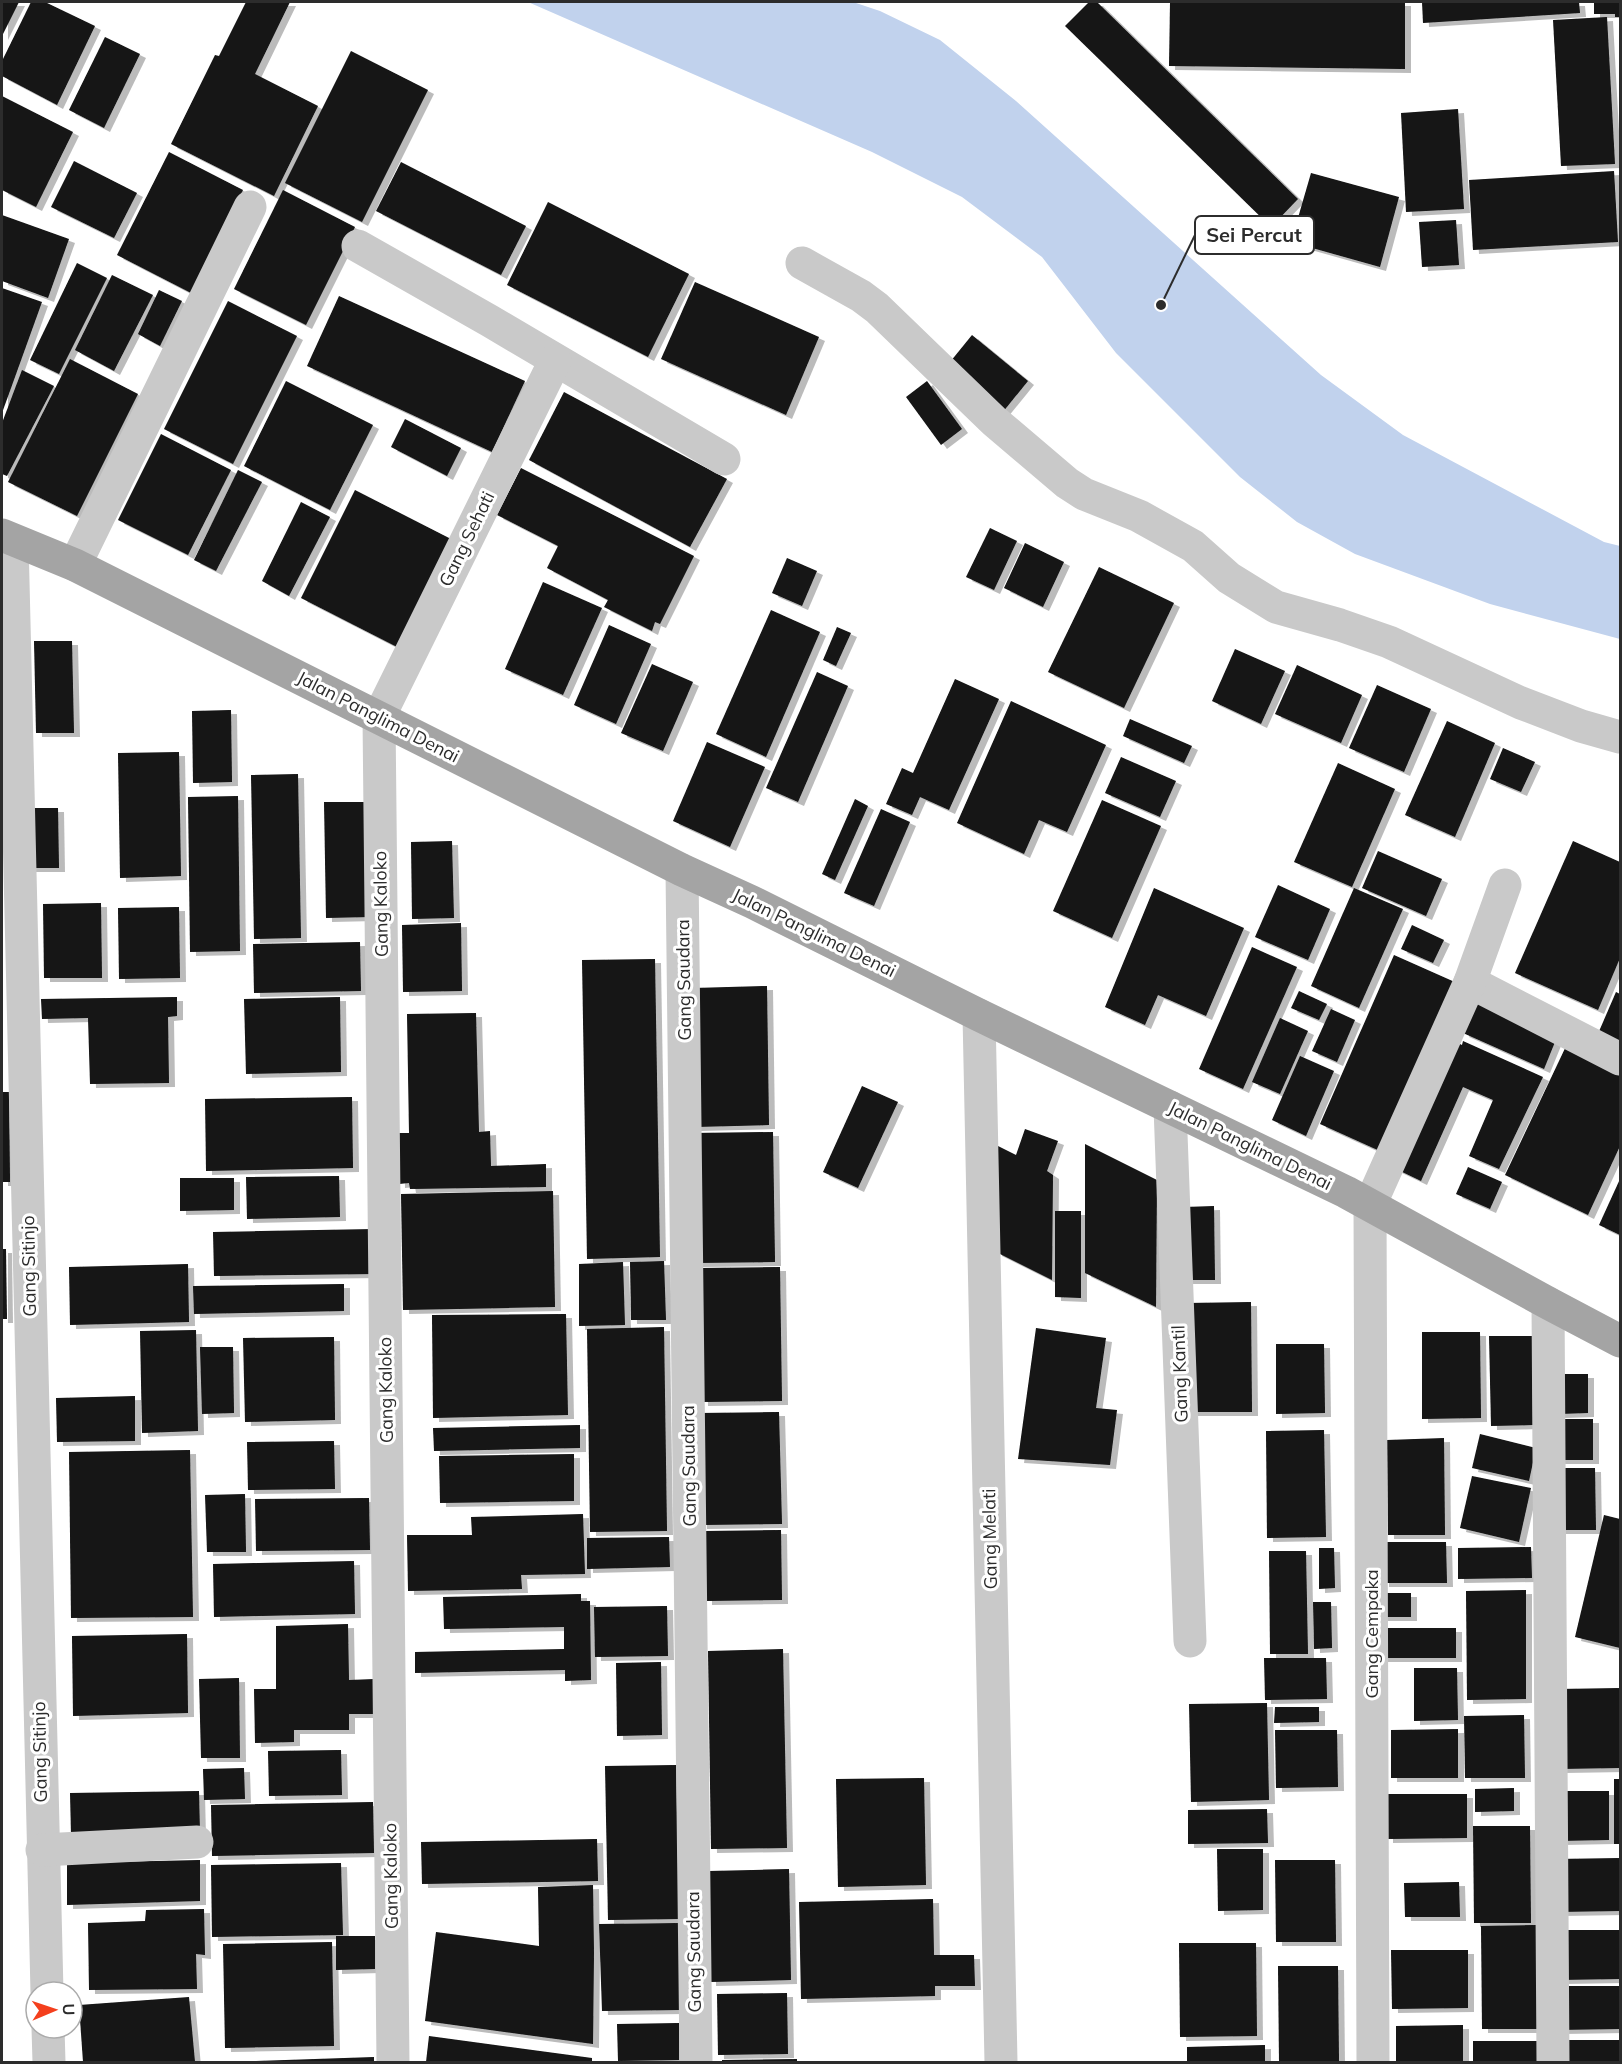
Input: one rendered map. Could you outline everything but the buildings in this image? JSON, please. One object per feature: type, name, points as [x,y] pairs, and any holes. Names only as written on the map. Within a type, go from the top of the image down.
[{"type":"main road","name":"Jalan Panglima Denai","points":[[7,538],[75,566],[682,870],[752,902],[1370,1205],[1548,1304],[1620,1341]]},
{"type":"street","points":[[75,566],[250,207]]},
{"type":"street","points":[[358,246],[724,459]]},
{"type":"street","points":[[802,263],[861,296],[877,308],[994,422],[1067,483],[1084,494],[1157,525],[1193,546],[1229,578],[1276,607],[1389,642],[1521,703],[1581,726],[1620,737]]},
{"type":"street","name":"Gang Sehati","points":[[379,717],[555,361]]},
{"type":"street","name":"Gang Sitinjo","points":[[7,538],[47,1980]]},
{"type":"street","name":"Gang Kaloko","points":[[379,717],[393,2062]]},
{"type":"street","name":"Gang Saudara","points":[[682,870],[696,2062]]},
{"type":"street","points":[[1370,1205],[1470,982],[1505,885]]},
{"type":"street","points":[[1470,982],[1620,1059]]},
{"type":"street","name":"Gang Melati","points":[[979,1015],[1001,2062]]},
{"type":"street","name":"Gang Kantil","points":[[1170,1107],[1190,1641]]},
{"type":"street","name":"Gang Cempaka","points":[[1370,1205],[1374,2062]]},
{"type":"street","points":[[1548,1304],[1553,2062]]},
{"type":"street","points":[[42,1850],[197,1842]]},
{"type":"street","points":[[48,2040],[49,2062]]},
{"type":"water","points":[[528,2],[853,2],[880,11],[940,40],[1016,101],[1321,375],[1403,435],[1604,542],[1620,546],[1620,639],[1490,604],[1355,554],[1297,522],[1240,477],[1116,353],[1042,257],[962,197],[872,152]]},
{"type":"place","name":"Sei Percut","points":[[1161,305]]}]
